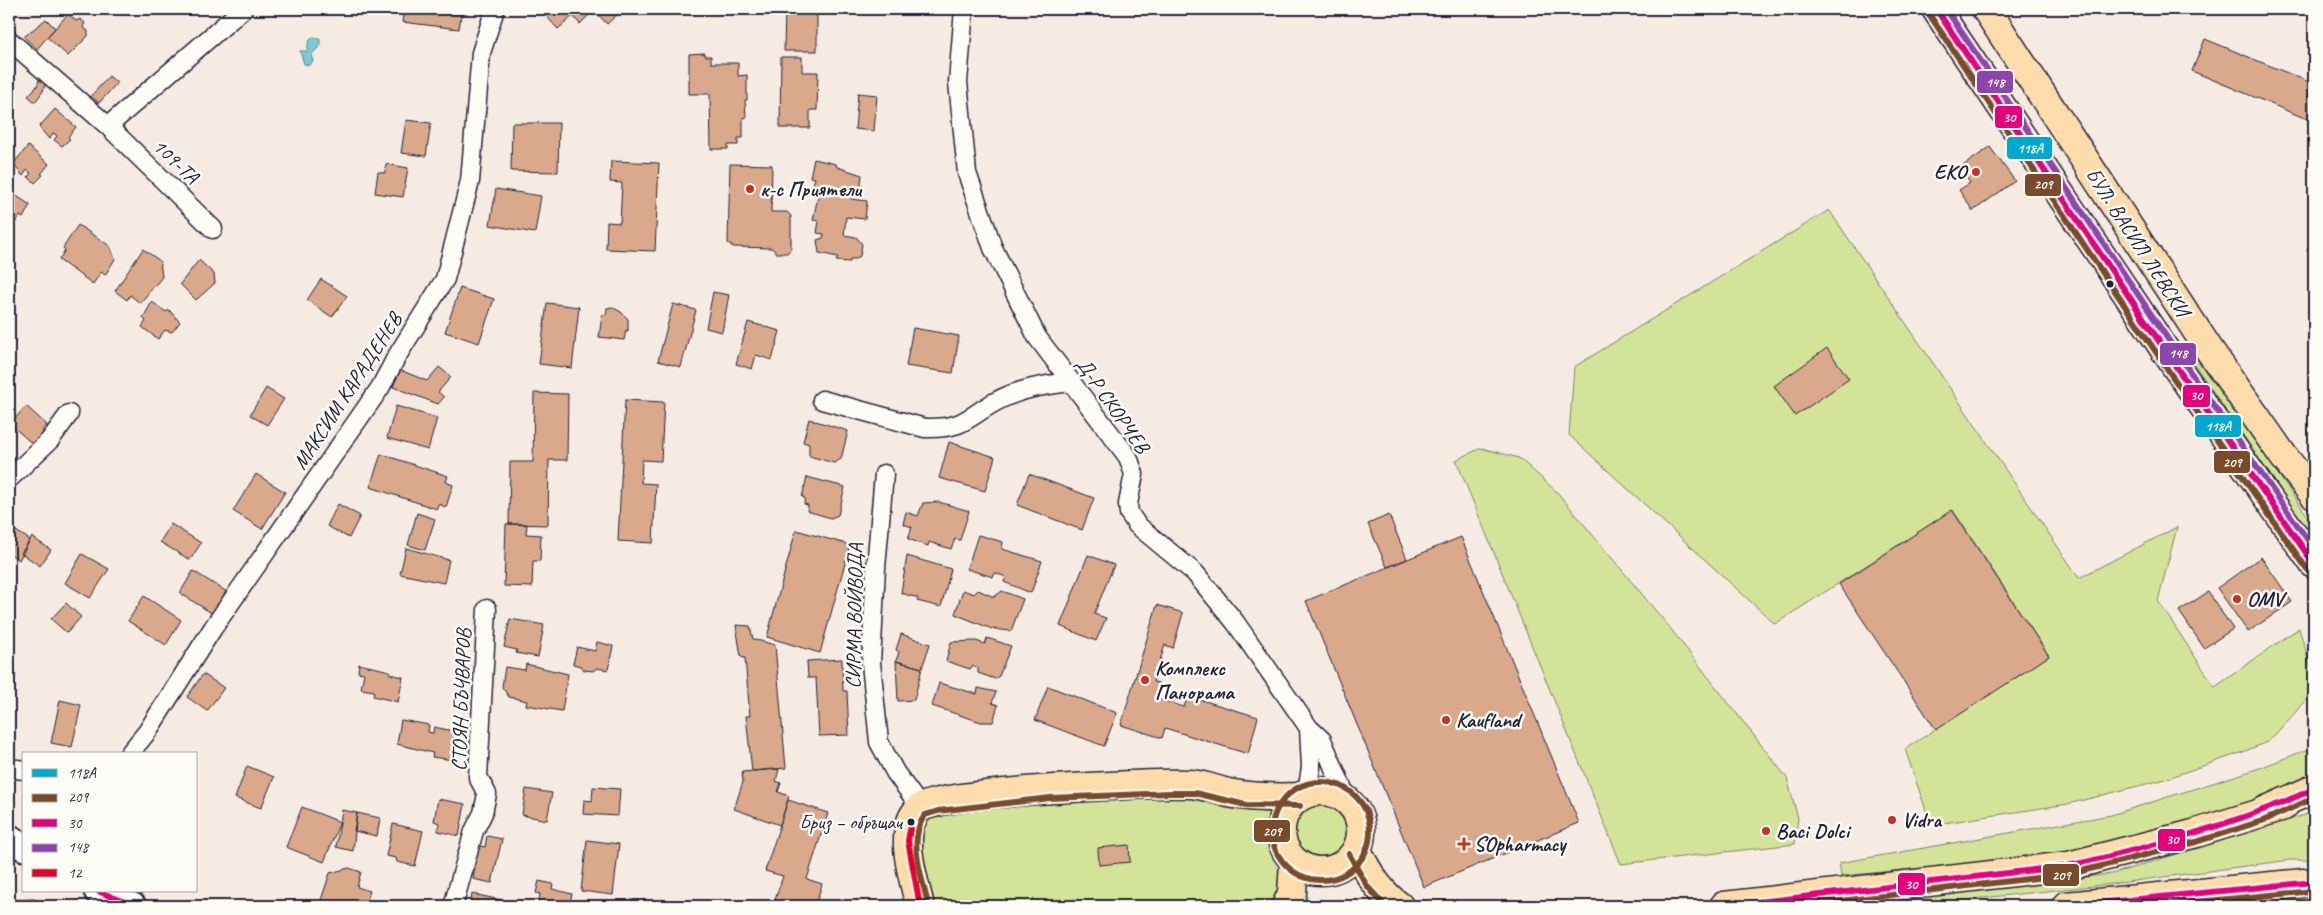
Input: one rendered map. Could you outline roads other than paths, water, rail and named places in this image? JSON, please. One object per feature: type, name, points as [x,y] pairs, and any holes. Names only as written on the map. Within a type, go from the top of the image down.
[{"type":"main road","name":"БУЛ. ВАСИЛ ЛЕВСКИ","points":[[1936,9],[2177,368],[2314,564]]},
{"type":"main road","name":"БУЛ. ВАСИЛ ЛЕВСКИ","points":[[1986,9],[2208,348],[2284,457],[2314,495]]},
{"type":"main road","points":[[2177,368],[2173,358],[2173,348],[2182,337],[2195,338],[2208,348]]},
{"type":"main road","points":[[920,906],[908,841],[911,822],[921,808],[958,798],[1135,784],[1193,784],[1229,793],[1270,798],[1326,791],[1337,794],[1348,801],[1358,815],[1362,832],[1357,850],[1347,862],[1333,870],[1317,871],[1294,862]]},
{"type":"main road","points":[[2262,812],[2314,788]]},
{"type":"main road","points":[[1229,793],[1255,804],[1268,813],[1281,832],[1284,845],[1294,862],[1292,893],[1286,906]]},
{"type":"main road","points":[[1281,832],[1286,812],[1304,795]]},
{"type":"main road","points":[[1724,906],[2068,866],[2193,834],[2314,798]]},
{"type":"main road","points":[[9,837],[22,847]]},
{"type":"main road","points":[[1357,850],[1377,885],[1388,899],[1399,906]]},
{"type":"main road","points":[[2066,906],[2314,882]]},
{"type":"main road","points":[[99,892],[133,906]]},
{"type":"street","points":[[108,126],[243,9]]},
{"type":"street","name":"МАКСИМ КАРАДЕНЕВ","points":[[131,752],[147,732],[213,628],[380,388],[397,356],[445,279],[470,181],[482,53],[495,9]]},
{"type":"street","name":"Д-Р СКОРЧЕВ","points":[[964,9],[958,82],[967,172],[993,248],[1037,336],[1128,457],[1134,474],[1128,504],[1129,513],[1137,525],[1195,573],[1235,622],[1309,728],[1322,740],[1348,801]]},
{"type":"street","name":"109-ТА","points":[[9,40],[108,126],[213,229]]},
{"type":"street","points":[[822,400],[925,428],[942,428],[968,421],[996,401],[1033,387],[1070,382]]},
{"type":"street","points":[[9,479],[50,440],[69,414]]},
{"type":"street","name":"СИРМА ВОЙВОДА","points":[[884,474],[876,568],[871,663],[879,742],[895,772],[921,808]]},
{"type":"street","name":"СТОЯН БЪЧВАРОВ","points":[[453,906],[474,831],[483,813],[487,794],[478,777],[487,609]]},
{"type":"street","points":[[1304,795],[1311,767],[1309,728]]},
{"type":"street","points":[[9,768],[22,770]]},
{"type":"water","points":[[313,37],[320,39],[320,46],[311,55],[313,61],[310,65],[304,64],[300,51],[307,51],[309,41]]},
{"type":"place","name":"EKO","points":[[1976,172]]},
{"type":"place","name":"к-с Приятели","points":[[750,189]]},
{"type":"place","name":"OMV","points":[[2237,599]]},
{"type":"place","name":"Комплекс Панорама","points":[[1145,680]]},
{"type":"place","name":"Kaufland","points":[[1446,720]]},
{"type":"place","name":"Vidra","points":[[1892,820]]},
{"type":"place","name":"Бриз – обръщач","points":[[911,822]]},
{"type":"place","name":"Baci Dolci","points":[[1766,831]]},
{"type":"place","name":"SOpharmacy","points":[[1464,844]]}]
